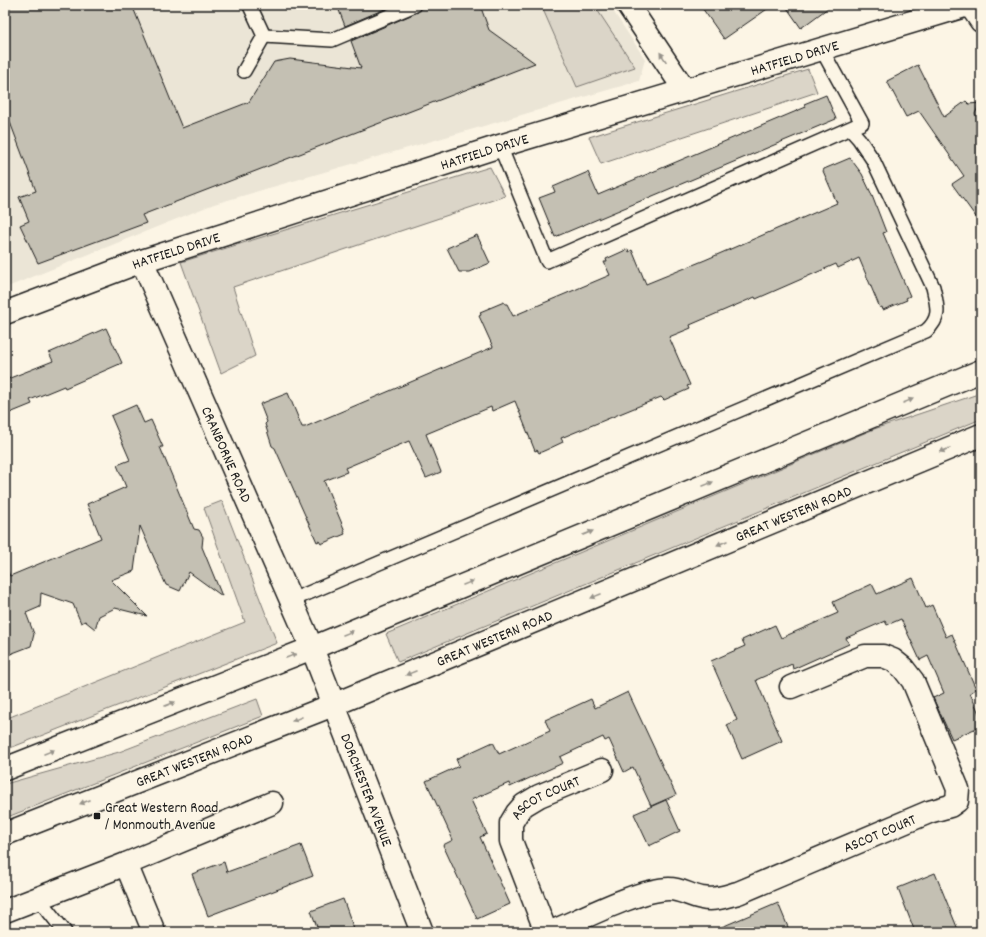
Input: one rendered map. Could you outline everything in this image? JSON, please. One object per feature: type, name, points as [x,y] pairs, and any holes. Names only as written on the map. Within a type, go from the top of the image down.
[{"type":"street","points":[[628,5],[684,89]]},
{"type":"street","points":[[969,5],[981,21]]},
{"type":"street","name":"HATFIELD DRIVE","points":[[5,313],[142,261],[500,146],[684,89],[822,50],[969,5]]},
{"type":"street","name":"CRANBORNE ROAD","points":[[142,261],[312,648]]},
{"type":"street","points":[[5,769],[312,648],[981,371]]},
{"type":"street","name":"GREAT WESTERN ROAD","points":[[5,834],[333,705],[981,435]]},
{"type":"street","name":"DORCHESTER AVENUE","points":[[312,648],[422,932]]},
{"type":"street","name":"ASCOT COURT","points":[[551,932],[639,895],[658,890],[670,889],[701,898],[716,899],[738,893],[929,812],[950,806],[956,801],[958,789],[913,681],[903,668],[893,660],[883,656],[865,656],[791,687]]},
{"type":"street","name":"ASCOT COURT","points":[[546,932],[512,841],[511,823],[516,813],[524,805],[538,796],[602,770]]},
{"type":"street","points":[[5,911],[126,864],[272,803]]},
{"type":"street","points":[[126,864],[154,932]]},
{"type":"lane","points":[[264,36],[332,40],[415,5]]},
{"type":"lane","points":[[250,6],[264,36]]},
{"type":"lane","points":[[244,71],[264,36]]},
{"type":"lane","points":[[500,146],[547,261],[862,123],[822,50]]},
{"type":"lane","points":[[292,600],[926,331],[934,325],[937,317],[937,306],[933,287],[873,160],[859,139],[850,129]]},
{"type":"lane","points":[[38,898],[65,932]]},
{"type":"shaded area","points":[[5,5],[609,5],[645,59],[639,81],[214,204],[5,288]]},
{"type":"shaded area","points":[[541,5],[594,5],[635,67],[577,87]]},
{"type":"shaded area","points":[[808,69],[817,92],[601,164],[589,137]]},
{"type":"shaded area","points":[[490,167],[505,196],[233,287],[255,356],[221,373],[181,262]]},
{"type":"shaded area","points":[[981,393],[981,419],[398,662],[386,634],[874,429]]},
{"type":"shaded area","points":[[222,501],[277,643],[5,750],[5,719],[245,622],[204,508]]},
{"type":"shaded area","points":[[257,699],[263,716],[5,818],[5,784],[119,752]]},
{"type":"building","points":[[5,5],[132,5],[182,128],[249,102],[274,62],[290,59],[361,68],[351,41],[418,12],[423,5],[480,5],[489,30],[535,63],[142,215],[146,223],[38,263],[20,225],[29,221],[19,197],[36,191],[5,109]]},
{"type":"building","points":[[337,5],[394,5],[345,26]]},
{"type":"building","points":[[700,5],[773,5],[724,39]]},
{"type":"building","points":[[785,5],[832,5],[801,28]]},
{"type":"building","points":[[918,65],[944,117],[966,101],[969,104],[980,103],[975,114],[981,122],[981,224],[952,184],[964,176],[919,111],[906,117],[887,81]]},
{"type":"building","points":[[826,95],[836,119],[555,237],[539,198],[555,192],[553,187],[588,172],[598,195],[806,107],[804,104]]},
{"type":"building","points":[[850,158],[862,174],[871,193],[886,232],[883,233],[910,296],[906,298],[907,300],[883,310],[882,307],[880,308],[859,258],[838,268],[836,264],[756,299],[755,297],[690,325],[691,328],[669,337],[690,385],[687,386],[689,389],[664,400],[661,397],[561,438],[563,442],[539,453],[537,450],[535,451],[515,401],[492,411],[491,407],[426,434],[441,472],[426,478],[409,441],[345,468],[347,472],[324,481],[345,534],[321,544],[319,541],[317,542],[275,448],[272,446],[265,424],[267,422],[260,404],[288,393],[302,427],[305,427],[493,347],[479,316],[481,315],[480,312],[504,302],[507,304],[513,316],[610,275],[604,262],[607,262],[606,259],[628,249],[629,252],[632,250],[646,284],[837,203],[823,171],[824,169]]},
{"type":"building","points":[[477,235],[490,263],[469,272],[459,272],[447,248]]},
{"type":"building","points":[[106,328],[122,363],[65,388],[64,386],[30,400],[32,404],[5,415],[5,380],[53,361],[49,353]]},
{"type":"building","points":[[136,405],[144,423],[151,420],[163,447],[160,447],[194,529],[199,530],[203,537],[202,547],[222,596],[189,572],[180,591],[166,585],[140,526],[134,571],[111,580],[147,616],[115,608],[99,616],[95,629],[85,621],[81,623],[73,604],[41,593],[40,607],[26,613],[34,634],[31,646],[5,656],[5,565],[10,576],[101,538],[87,504],[126,487],[117,465],[130,460],[111,416]]},
{"type":"building","points":[[913,578],[926,608],[932,605],[946,637],[952,634],[976,689],[970,693],[981,718],[981,726],[952,739],[933,698],[944,693],[928,656],[920,660],[901,619],[887,625],[885,621],[846,638],[849,644],[793,669],[792,664],[756,680],[782,741],[742,759],[727,725],[737,720],[711,661],[745,646],[742,640],[775,625],[781,638],[838,613],[833,602],[872,584],[877,594]]},
{"type":"building","points":[[628,692],[676,795],[651,806],[633,767],[624,772],[609,739],[605,741],[603,737],[560,757],[563,763],[510,787],[509,783],[471,800],[487,834],[480,837],[510,904],[477,919],[443,845],[453,840],[426,781],[459,766],[456,759],[493,742],[499,754],[550,731],[545,720],[591,699],[595,708]]},
{"type":"building","points":[[666,800],[680,831],[649,846],[634,814]]},
{"type":"building","points":[[301,845],[313,876],[208,916],[192,874],[224,862],[227,872]]},
{"type":"building","points":[[935,873],[959,932],[915,932],[898,888]]},
{"type":"building","points":[[343,899],[355,932],[319,932],[311,911]]},
{"type":"building","points":[[778,903],[790,932],[710,932]]},
{"type":"place","name":"Great Western Road / Monmouth Avenue","points":[[97,816]]}]
